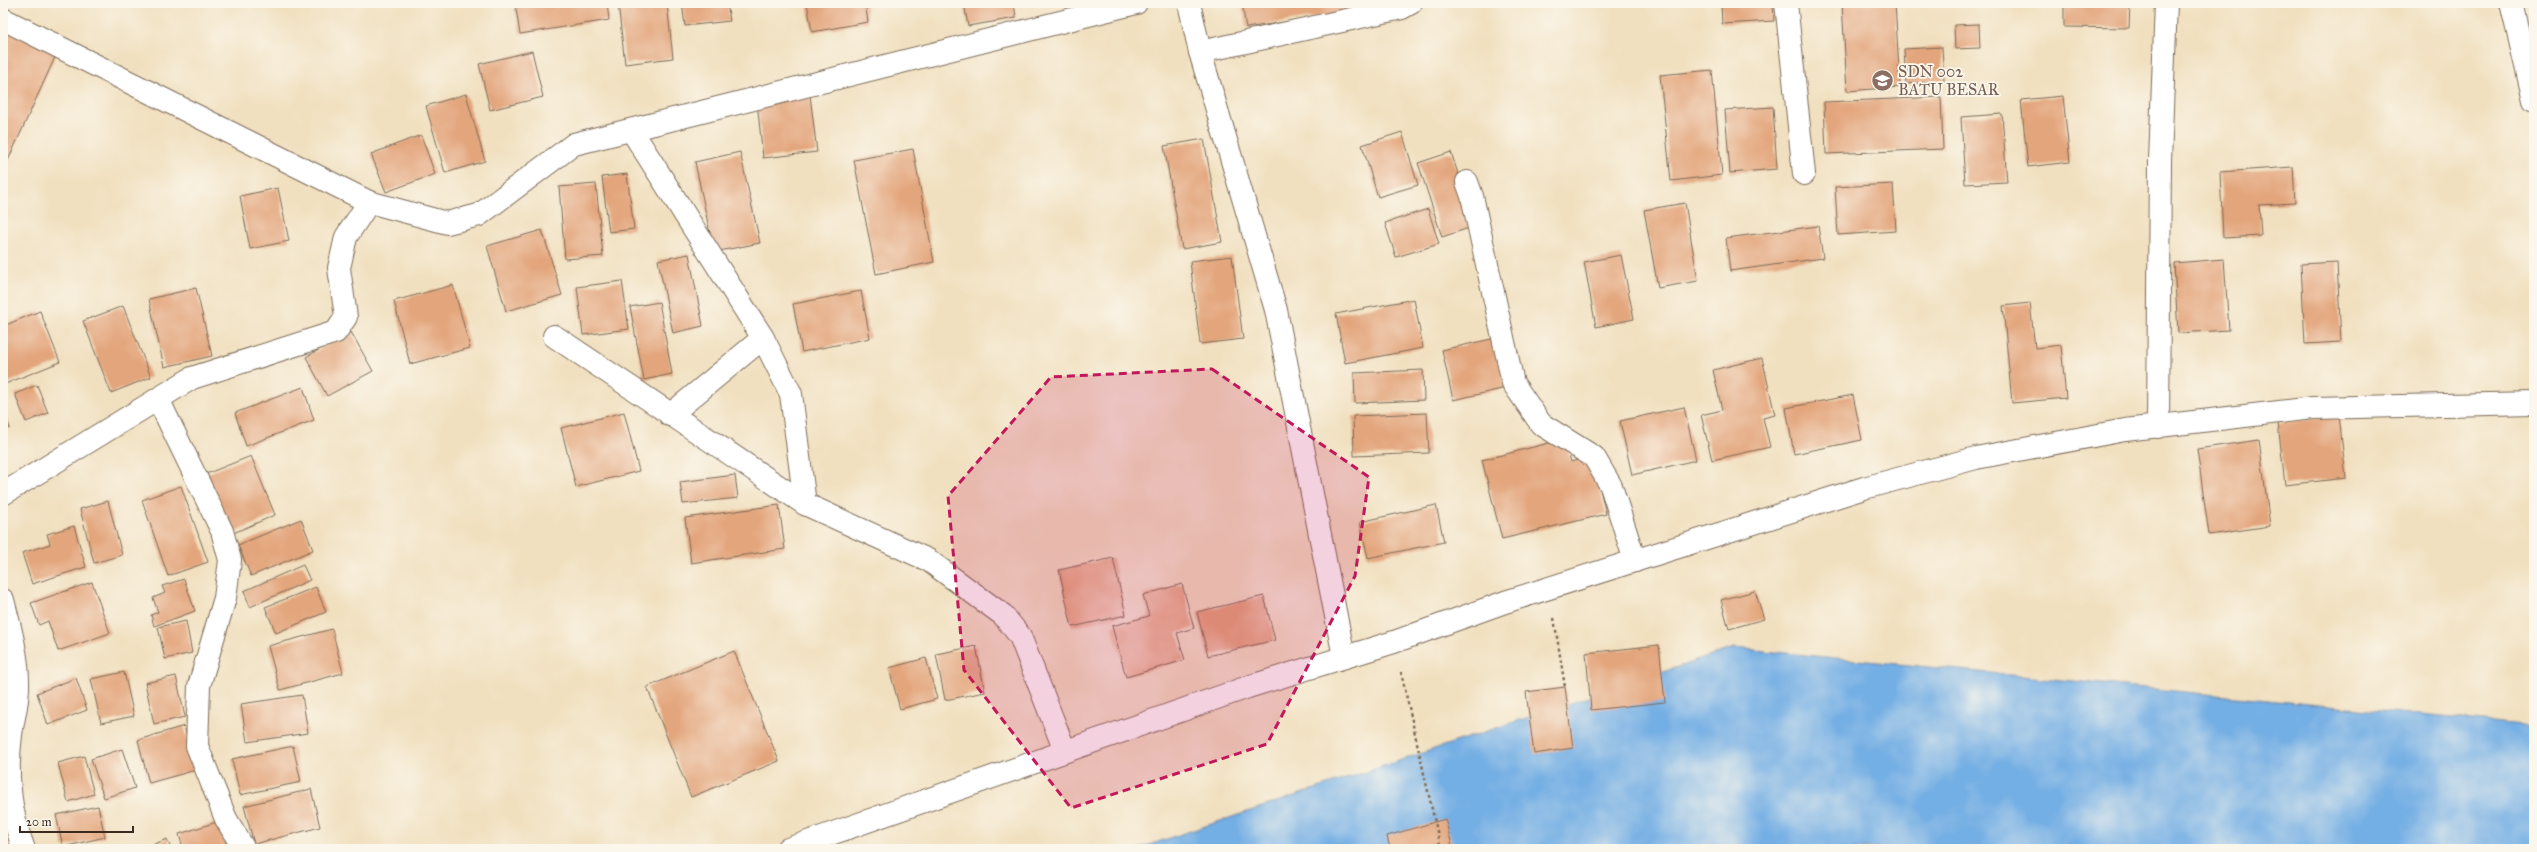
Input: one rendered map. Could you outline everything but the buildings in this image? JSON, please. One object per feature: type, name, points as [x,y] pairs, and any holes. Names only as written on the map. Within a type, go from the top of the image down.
[{"type":"street","points":[[3,19],[369,202],[448,223],[480,215],[574,144],[632,131],[1136,3]]},
{"type":"street","points":[[1189,3],[1200,52],[1276,310],[1344,657]]},
{"type":"street","points":[[1200,52],[1402,8],[1411,3]]},
{"type":"street","points":[[1786,3],[1804,174]]},
{"type":"street","points":[[2158,427],[2160,168],[2166,3]]},
{"type":"street","points":[[2511,3],[2534,100]]},
{"type":"street","points":[[632,131],[763,338],[791,394],[805,504]]},
{"type":"street","points":[[1467,182],[1472,196],[1514,383],[1541,424],[1594,457],[1611,486],[1635,561]]},
{"type":"street","points":[[3,494],[192,378],[336,332],[346,317],[339,268],[346,237],[369,202]]},
{"type":"street","points":[[554,336],[805,504],[928,560],[1002,615],[1020,636],[1066,751]]},
{"type":"street","points":[[670,415],[763,338]]},
{"type":"street","points":[[158,399],[222,531],[230,560],[225,598],[199,686],[197,746],[226,819],[244,849]]},
{"type":"street","points":[[788,849],[1248,687],[1394,642],[1550,588],[1864,488],[1976,458],[2125,430],[2313,408],[2534,403]]},
{"type":"street","points":[[3,600],[10,627],[18,687],[10,737],[8,780],[18,833],[24,849]]},
{"type":"path","points":[[1550,588],[1565,687]]},
{"type":"path","points":[[1394,642],[1441,849]]},
{"type":"highlighted area","points":[[1212,369],[1369,477],[1355,576],[1267,744],[1071,808],[964,670],[948,496],[1051,377]]},
{"type":"water","points":[[1734,648],[2534,726],[2534,849],[1137,849]]},
{"type":"place","name":"SDN 002 BATU BESAR","points":[[1882,80]]}]
